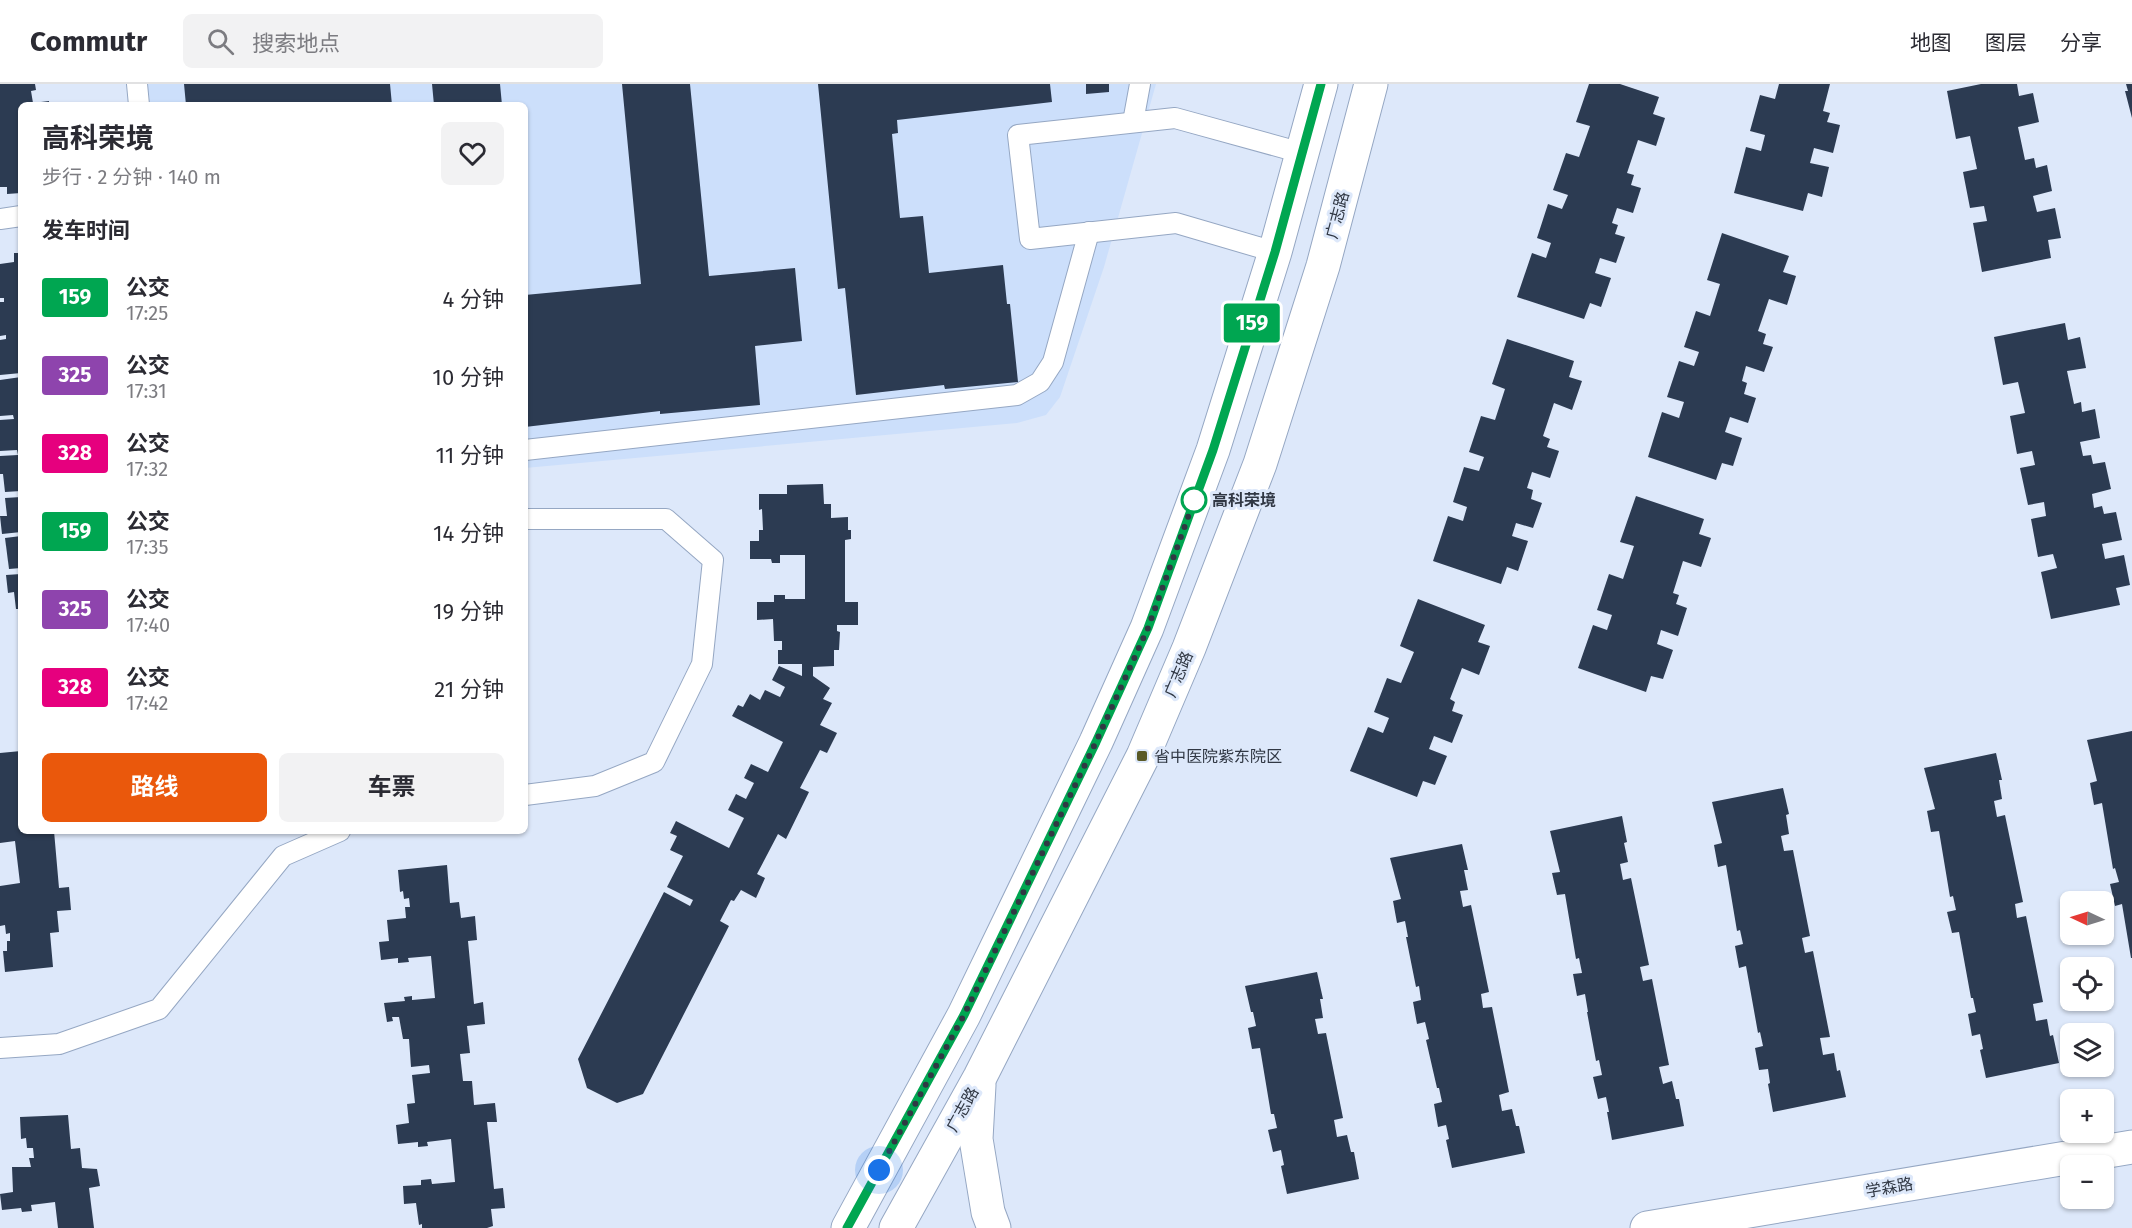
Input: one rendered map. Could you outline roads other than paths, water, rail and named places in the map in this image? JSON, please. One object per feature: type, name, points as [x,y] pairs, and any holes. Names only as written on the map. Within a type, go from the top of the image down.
[{"type":"street","points":[[848,1228],[964,1015],[1096,742],[1148,628],[1213,450],[1275,252],[1321,84]]},
{"type":"street","name":"广志路","points":[[896,1228],[980,1077],[1143,756],[1189,648],[1260,464],[1323,266],[1371,84]]},
{"type":"street","points":[[980,1077],[976,1139],[988,1212],[994,1228]]},
{"type":"street","name":"学森路","points":[[1647,1228],[2132,1147]]},
{"type":"lane","points":[[137,84],[140,102]]},
{"type":"lane","points":[[1133,122],[1140,84]]},
{"type":"lane","points":[[1275,252],[1176,223],[1030,239],[1018,135],[1175,118],[1302,153]]},
{"type":"lane","points":[[0,219],[18,216]]},
{"type":"lane","points":[[528,450],[1017,395],[1040,382],[1053,362],[1089,232]]},
{"type":"lane","points":[[528,519],[666,519],[713,561],[702,664],[654,762],[596,786],[528,795]]},
{"type":"lane","points":[[0,1048],[59,1044],[159,1009],[283,856],[333,834]]},
{"type":"place","name":"高科荣境","points":[[1194,500]]},
{"type":"place","name":"省中医院紫东院区","points":[[1142,756]]}]
